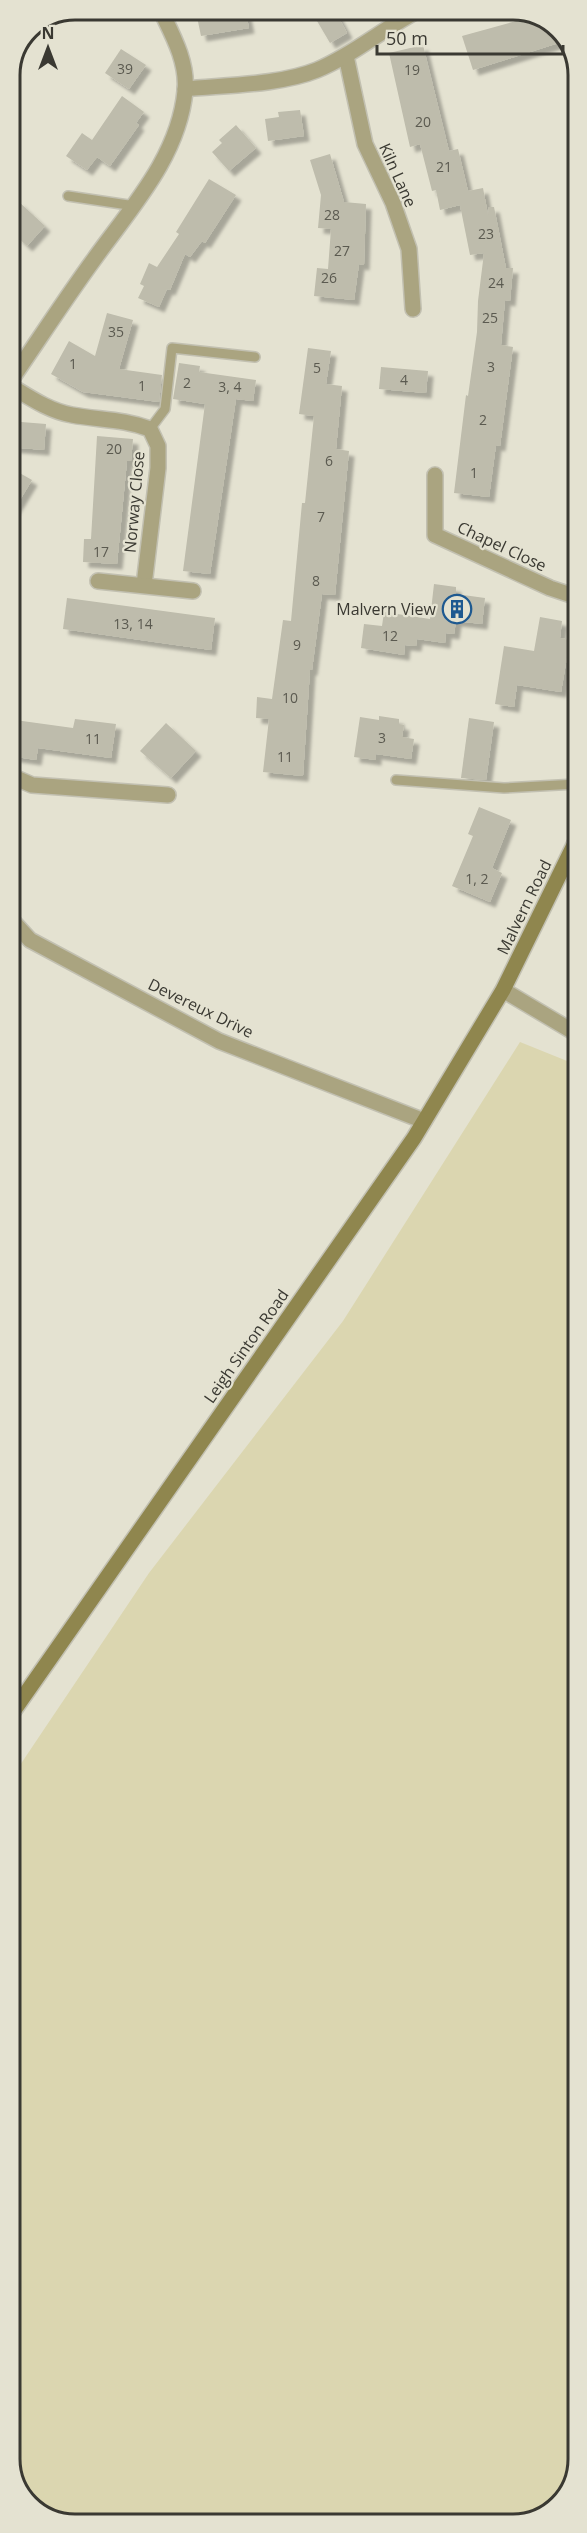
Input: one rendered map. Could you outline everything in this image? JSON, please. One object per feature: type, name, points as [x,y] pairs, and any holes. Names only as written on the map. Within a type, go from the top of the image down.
[{"type":"main road","name":"Malvern Road","points":[[503,990],[567,859]]},
{"type":"main road","name":"Leigh Sinton Road","points":[[20,1702],[424,1121],[503,990]]},
{"type":"street","points":[[20,368],[95,258],[135,206],[168,149],[180,120],[185,89],[176,42],[165,20]]},
{"type":"street","points":[[185,89],[286,78],[315,70],[346,56],[399,20]]},
{"type":"street","name":"Kiln Lane","points":[[346,56],[364,144],[393,203],[408,249],[413,309]]},
{"type":"street","name":"Norway Close","points":[[20,391],[40,404],[70,414],[132,422],[150,429],[158,446],[158,468],[144,585]]},
{"type":"street","name":"Chapel Close","points":[[435,475],[435,535],[567,594]]},
{"type":"street","points":[[98,581],[193,591]]},
{"type":"street","points":[[20,780],[32,785],[168,795]]},
{"type":"street","name":"Devereux Drive","points":[[20,929],[30,940],[219,1041],[424,1121]]},
{"type":"street","points":[[503,990],[567,1028]]},
{"type":"lane","points":[[68,195],[135,206]]},
{"type":"lane","points":[[150,429],[165,409],[172,348],[255,357]]},
{"type":"lane","points":[[396,780],[504,788],[567,785]]},
{"type":"shaded area","points":[[520,1042],[567,1061],[567,2466],[565,2476],[549,2500],[534,2509],[513,2514],[64,2512],[44,2504],[31,2492],[22,2476],[20,2459],[20,1765],[149,1573],[343,1321]]},
{"type":"building","points":[[198,20],[247,20],[249,28],[201,36]]},
{"type":"building","points":[[316,20],[340,20],[347,33],[330,43]]},
{"type":"building","points":[[518,20],[543,29],[558,43],[473,70],[462,36]]},
{"type":"building","points":[[423,45],[449,151],[458,149],[468,191],[483,188],[488,215],[489,207],[494,207],[506,268],[513,268],[510,301],[505,300],[501,345],[513,347],[500,446],[496,445],[489,497],[454,493],[466,395],[468,396],[477,332],[484,253],[470,255],[460,205],[440,210],[436,190],[432,191],[420,144],[410,147],[389,53]]},
{"type":"building","points":[[121,49],[146,65],[129,89],[105,73]]},
{"type":"building","points":[[122,96],[144,112],[136,123],[139,125],[110,166],[97,157],[87,170],[66,156],[82,133],[92,140]]},
{"type":"building","points":[[300,110],[304,136],[268,141],[265,119],[279,117],[278,112]]},
{"type":"building","points":[[236,125],[256,148],[229,171],[212,152],[222,143],[219,140]]},
{"type":"building","points":[[330,154],[344,202],[366,204],[364,265],[359,264],[354,300],[314,296],[317,268],[328,269],[331,229],[318,228],[321,195],[310,160]]},
{"type":"building","points":[[209,179],[236,195],[205,243],[202,241],[190,257],[185,254],[170,290],[167,289],[159,307],[138,298],[144,286],[140,284],[149,263],[157,267],[179,234],[176,232]]},
{"type":"building","points":[[20,203],[45,226],[27,246],[20,239]]},
{"type":"building","points":[[107,313],[133,320],[119,369],[162,375],[159,402],[83,392],[51,374],[69,341],[95,356]]},
{"type":"building","points":[[308,348],[331,351],[326,384],[342,386],[336,449],[349,451],[335,595],[322,594],[312,670],[310,670],[303,776],[263,772],[269,719],[256,718],[257,697],[272,699],[283,620],[291,621],[302,503],[305,503],[314,416],[299,414]]},
{"type":"building","points":[[179,363],[200,366],[199,372],[256,380],[253,401],[236,399],[210,574],[183,571],[205,404],[173,399]]},
{"type":"building","points":[[381,367],[428,371],[426,393],[379,389]]},
{"type":"building","points":[[20,422],[46,424],[44,450],[20,448]]},
{"type":"building","points":[[97,436],[133,439],[131,461],[127,461],[117,564],[83,562],[84,539],[91,539]]},
{"type":"building","points":[[20,473],[32,480],[20,500]]},
{"type":"building","points":[[434,584],[456,587],[456,594],[485,598],[482,624],[456,621],[454,634],[446,633],[445,643],[417,639],[416,646],[405,645],[404,655],[361,648],[364,624],[382,626],[384,612],[430,619]]},
{"type":"building","points":[[67,598],[215,618],[211,650],[63,629]]},
{"type":"building","points":[[540,617],[562,621],[560,638],[567,639],[567,657],[561,692],[517,685],[514,707],[495,704],[504,646],[534,651]]},
{"type":"building","points":[[379,716],[399,719],[399,724],[404,725],[402,737],[414,739],[411,759],[376,754],[376,760],[354,757],[360,717],[379,720]]},
{"type":"building","points":[[469,718],[494,722],[486,780],[461,778]]},
{"type":"building","points":[[75,719],[116,724],[111,758],[38,748],[36,760],[20,758],[20,721],[73,728]]},
{"type":"building","points":[[166,723],[196,751],[171,778],[140,751]]},
{"type":"building","points":[[479,807],[511,820],[492,868],[502,873],[490,902],[452,886],[473,836],[468,834]]},
{"type":"place","name":"Malvern View","points":[[457,609]]}]
